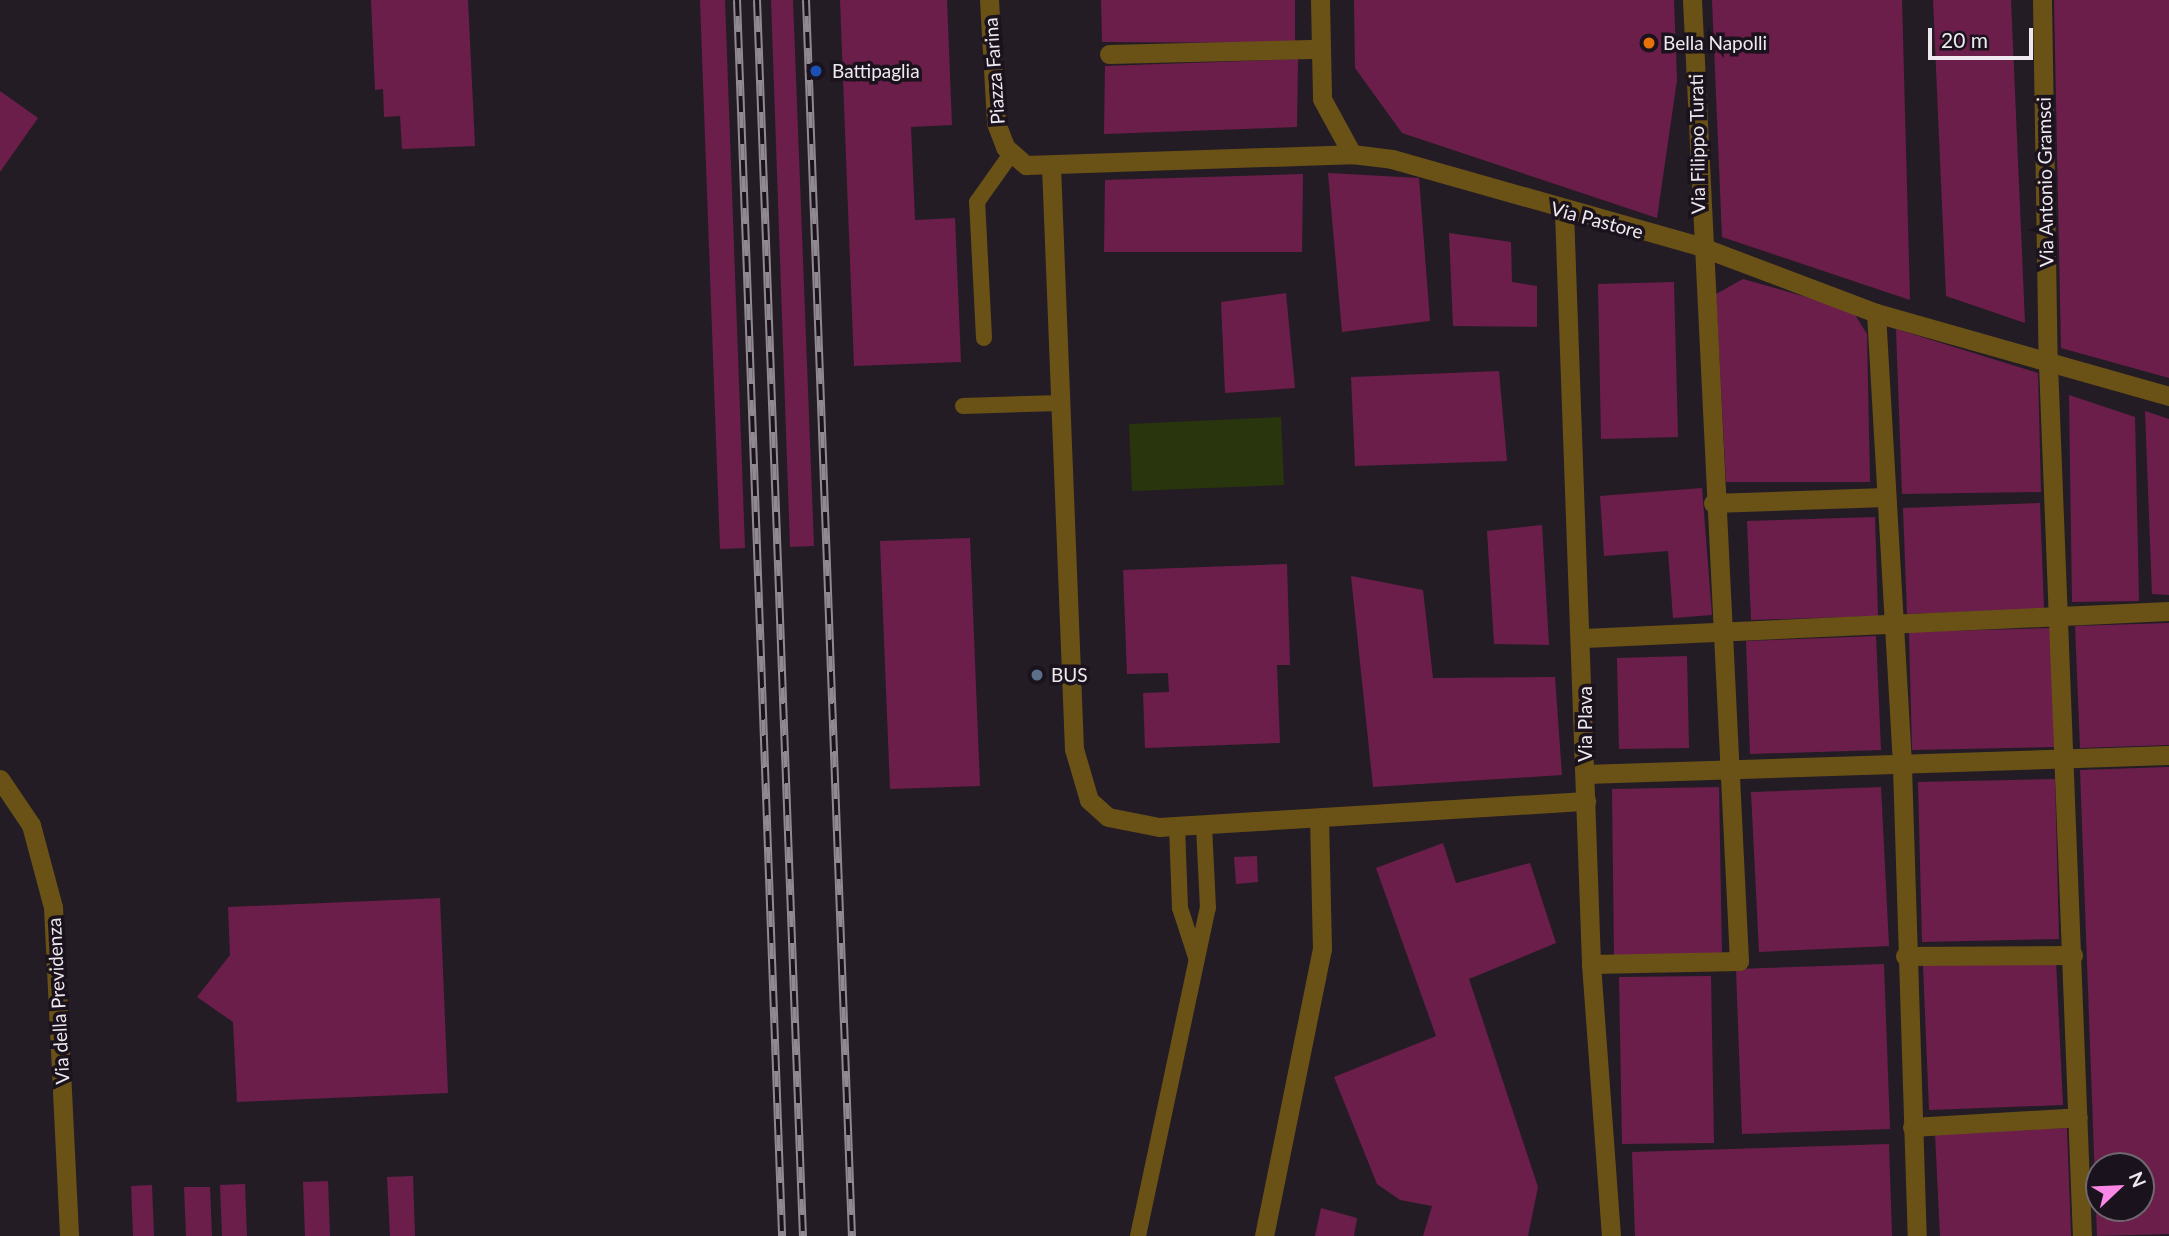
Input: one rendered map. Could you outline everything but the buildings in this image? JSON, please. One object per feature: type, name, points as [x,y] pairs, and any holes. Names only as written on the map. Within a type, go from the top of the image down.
[{"type":"street","name":"Piazza Farina","points":[[989,0],[996,123],[1011,154]]},
{"type":"street","points":[[1320,0],[1322,99],[1352,154]]},
{"type":"street","name":"Via Filippo Turati","points":[[1591,964],[1739,961],[1732,771],[1720,632],[1699,246],[1692,0]]},
{"type":"street","name":"Via Antonio Gramsci","points":[[2042,0],[2048,364],[2060,616],[2082,1236]]},
{"type":"street","points":[[1109,54],[1321,49]]},
{"type":"street","name":"Via Pastore","points":[[1011,154],[1026,164],[1051,166],[1352,154],[1392,159],[1564,212],[1699,246],[1876,313],[2048,364],[2169,396]]},
{"type":"street","points":[[1051,166],[1078,777],[1089,800],[1108,817],[1177,826],[1586,801]]},
{"type":"street","name":"Via Plava","points":[[1564,212],[1584,638],[1591,964],[1611,1236]]},
{"type":"street","points":[[1876,313],[1902,767],[1905,956],[1917,1236]]},
{"type":"street","points":[[1713,503],[1885,497]]},
{"type":"street","points":[[1584,638],[2169,611]]},
{"type":"street","points":[[1585,774],[2064,762],[2169,755]]},
{"type":"street","name":"Via della Previdenza","points":[[0,779],[31,825],[53,906],[69,1236]]},
{"type":"street","points":[[1264,1236],[1322,949],[1319,819]]},
{"type":"street","points":[[1905,956],[2073,955]]},
{"type":"street","points":[[1912,1127],[2078,1117]]},
{"type":"lane","points":[[984,338],[977,202],[1011,154]]},
{"type":"lane","points":[[963,406],[1061,403]]},
{"type":"lane","points":[[1138,1236],[1208,908],[1204,825]]},
{"type":"lane","points":[[1177,826],[1180,908],[1197,958]]},
{"type":"green space","points":[[1281,417],[1284,485],[1132,491],[1129,424]]},
{"type":"railway","points":[[737,0],[782,1236]]},
{"type":"railway","points":[[757,0],[803,1236]]},
{"type":"railway","points":[[806,0],[852,1236]]},
{"type":"place","name":"Bella Napolli","points":[[1649,43]]},
{"type":"place","name":"Battipaglia","points":[[816,71]]},
{"type":"place","name":"BUS","points":[[1037,675]]}]
